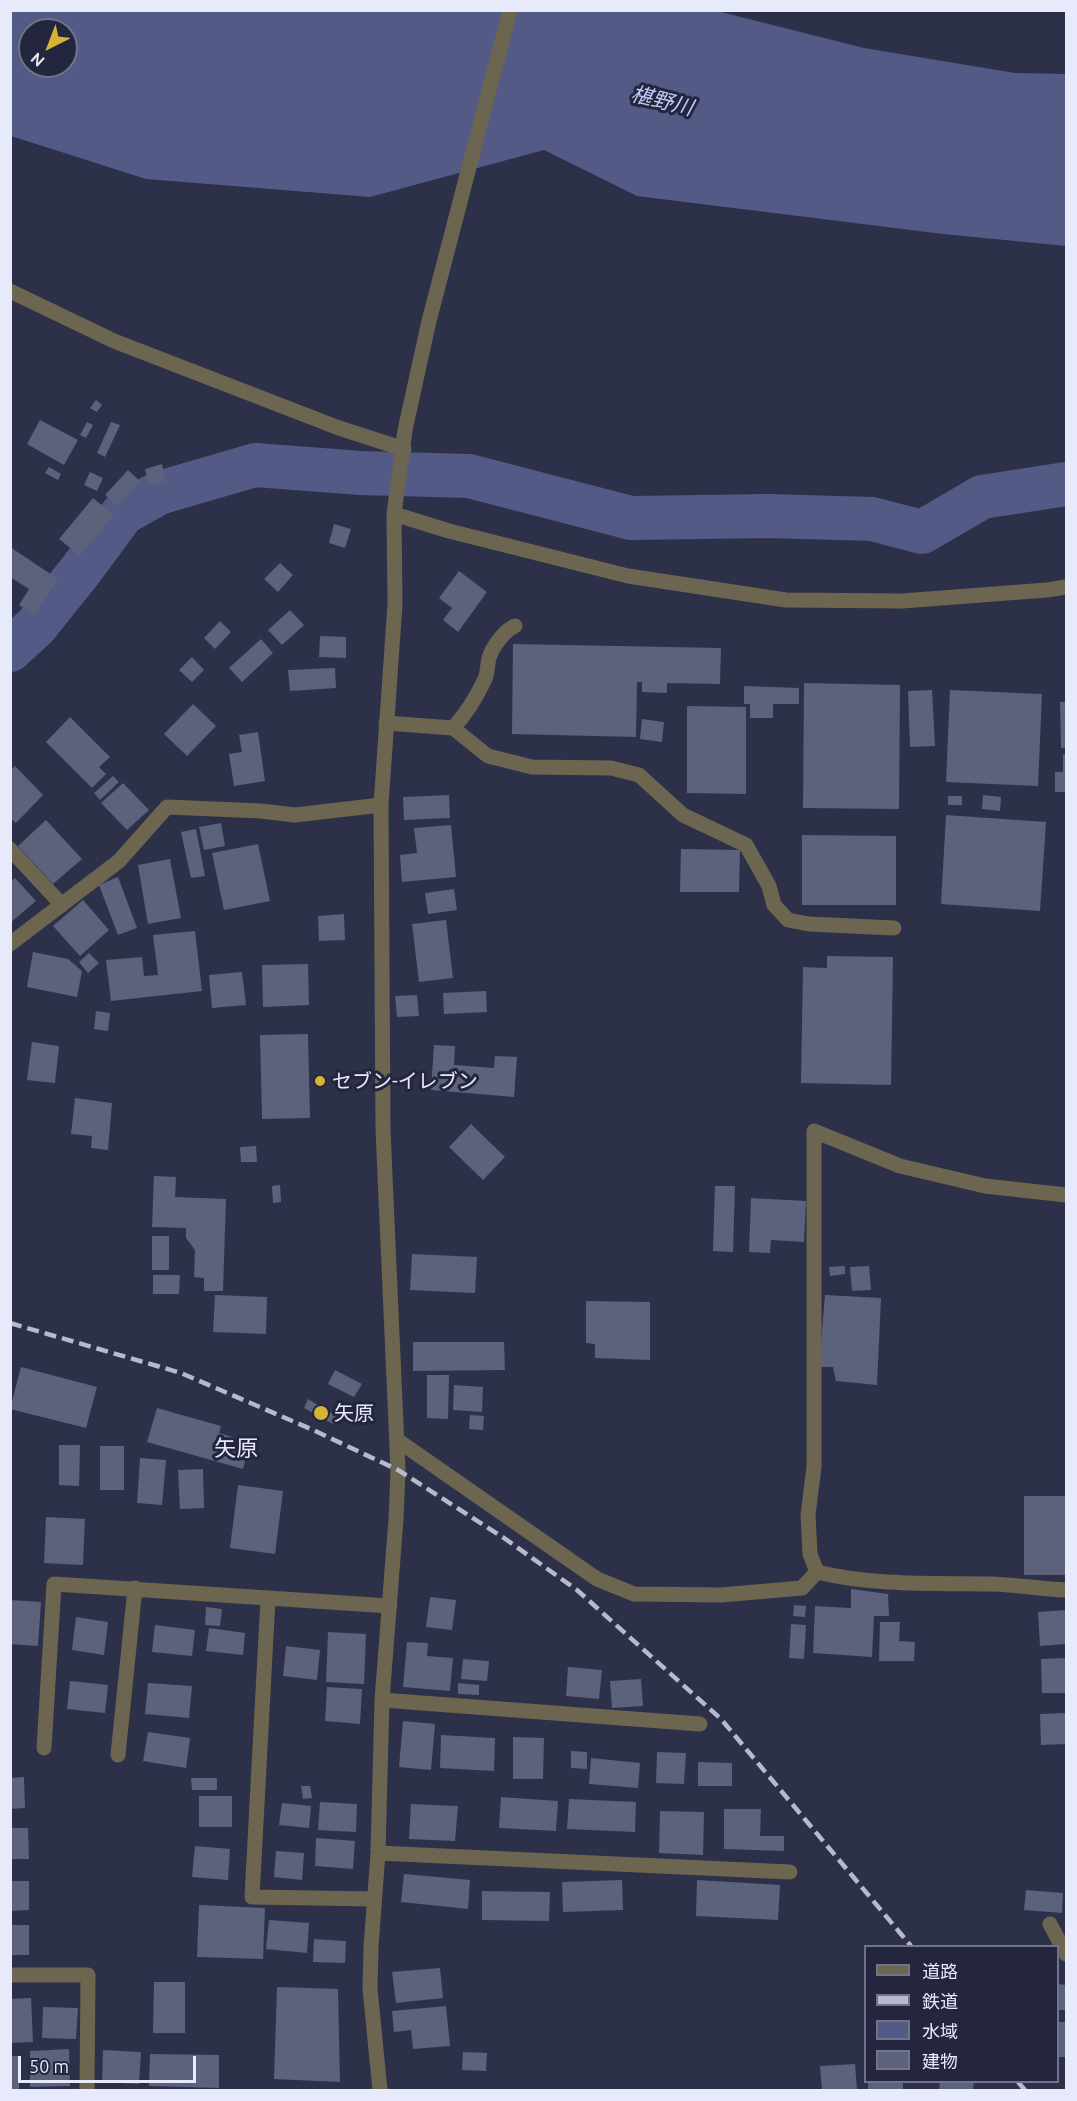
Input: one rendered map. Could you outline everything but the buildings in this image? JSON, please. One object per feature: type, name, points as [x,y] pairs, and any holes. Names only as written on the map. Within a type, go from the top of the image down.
[{"type":"street","points":[[380,2091],[370,1989],[378,1853],[382,1700],[396,1519],[397,1440],[382,1130],[381,805],[395,604],[394,514],[405,430],[429,321],[510,10]]},
{"type":"street","points":[[10,291],[114,342],[339,428],[404,449]]},
{"type":"street","points":[[394,514],[448,531],[628,576],[786,600],[902,601],[1066,587]]},
{"type":"street","points":[[453,728],[465,716],[486,678],[490,656],[501,638],[511,627],[515,626]]},
{"type":"street","points":[[386,723],[453,728],[488,756],[532,767],[611,768],[639,775],[683,815],[746,845],[769,886],[774,905],[788,920],[809,924],[894,928]]},
{"type":"street","points":[[10,944],[119,861],[167,807],[295,814],[381,805]]},
{"type":"street","points":[[10,849],[62,904]]},
{"type":"street","points":[[818,1572],[810,1554],[808,1515],[814,1467],[814,1131],[900,1166],[985,1186],[1066,1195]]},
{"type":"street","points":[[397,1440],[597,1579],[634,1594],[721,1595],[802,1588],[818,1572]]},
{"type":"street","points":[[818,1572],[842,1578],[1017,1585],[1066,1590]]},
{"type":"street","points":[[44,1748],[54,1584],[390,1606]]},
{"type":"street","points":[[118,1755],[135,1588]]},
{"type":"street","points":[[268,1599],[252,1897],[374,1899]]},
{"type":"street","points":[[382,1700],[700,1724]]},
{"type":"street","points":[[378,1853],[790,1872]]},
{"type":"street","points":[[1050,1924],[1066,1954]]},
{"type":"street","points":[[10,1975],[88,1975],[87,2091]]},
{"type":"water","name":"椹野川","points":[[713,10],[864,48],[1015,73],[1066,74],[1066,246],[943,234],[637,196],[544,150],[370,197],[146,179],[11,136],[10,11]]},
{"type":"waterway","points":[[10,650],[36,626],[123,513],[159,493],[255,465],[361,473],[469,476],[631,518],[769,516],[872,519],[922,532],[982,497],[1066,484]]},
{"type":"railway","points":[[10,1323],[181,1373],[311,1429],[398,1470],[504,1538],[577,1590],[721,1719],[910,1945]]},
{"type":"railway","points":[[1019,2083],[1025,2090]]},
{"type":"place","name":"セブン-イレブン","points":[[320,1081]]},
{"type":"place","name":"矢原","points":[[321,1413]]},
{"type":"district","name":"矢原","points":[[236,1449]]}]
